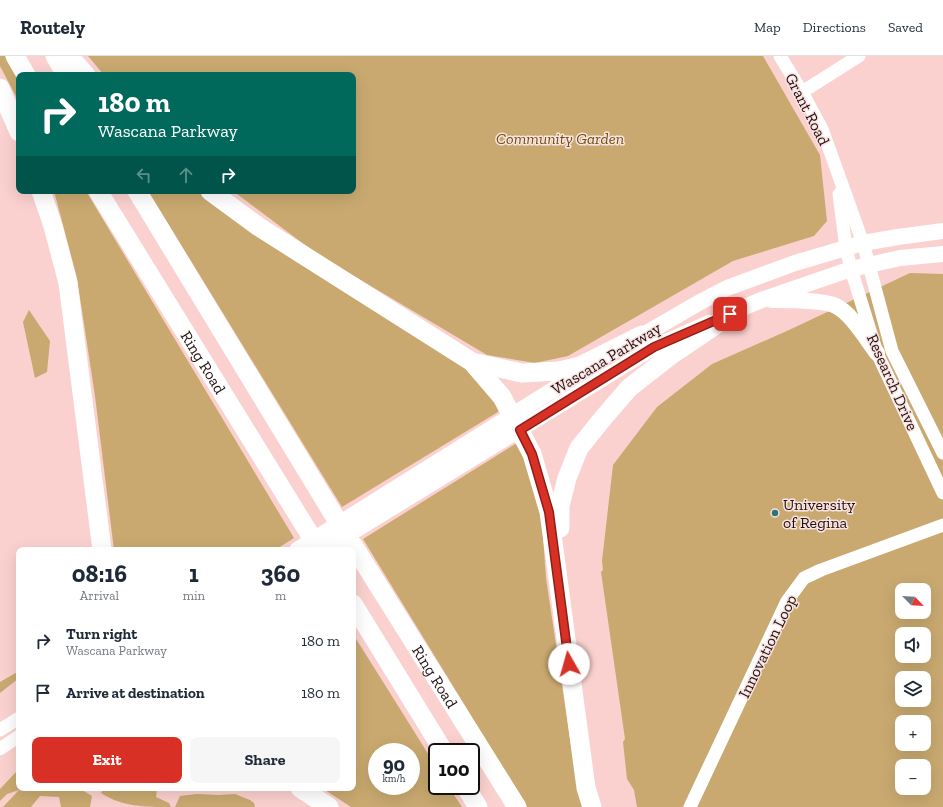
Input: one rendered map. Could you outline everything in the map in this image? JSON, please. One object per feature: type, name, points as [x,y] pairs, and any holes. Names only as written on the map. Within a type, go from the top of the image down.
[{"type":"highway","points":[[15,56],[24,72]]},
{"type":"highway","points":[[55,56],[64,72]]},
{"type":"highway","points":[[69,56],[83,72]]},
{"type":"highway","points":[[0,88],[16,125]]},
{"type":"highway","points":[[42,194],[53,226],[68,283],[102,547]]},
{"type":"highway","name":"Ring Road","points":[[100,194],[309,533]]},
{"type":"highway","name":"Ring Road","points":[[139,194],[335,517]]},
{"type":"highway","points":[[214,194],[259,228],[472,362],[502,397],[532,454],[549,512],[586,788],[592,807]]},
{"type":"highway","points":[[560,592],[560,506],[567,478],[579,448],[629,388],[670,356],[741,308]]},
{"type":"highway","points":[[472,362],[522,373],[559,371],[580,366],[642,335]]},
{"type":"highway","name":"Ring Road","points":[[356,550],[517,807]]},
{"type":"highway","name":"Ring Road","points":[[356,609],[438,743]]},
{"type":"highway","points":[[305,791],[329,807]]},
{"type":"highway","points":[[471,795],[478,807]]},
{"type":"main road","name":"Wascana Parkway","points":[[303,547],[381,506],[516,422],[642,335],[728,288],[795,263],[846,248],[898,237],[943,232]]},
{"type":"main road","name":"Wascana Parkway","points":[[516,422],[654,347],[741,308],[851,269],[900,258],[943,254]]},
{"type":"main road","points":[[764,299],[818,302],[836,306],[852,319],[877,353]]},
{"type":"main road","name":"Wascana Parkway","points":[[327,547],[381,506]]},
{"type":"street","name":"Grant Road","points":[[780,56],[822,129],[869,265]]},
{"type":"street","points":[[802,92],[859,56]]},
{"type":"street","name":"Grant Road","points":[[833,163],[846,248],[851,269]]},
{"type":"street","name":"Research Drive","points":[[869,265],[892,351],[943,454]]},
{"type":"street","name":"Research Drive","points":[[851,269],[877,353],[943,493]]},
{"type":"street","name":"Innovation Loop","points":[[690,807],[787,601],[804,578],[821,570],[943,526]]},
{"type":"street","points":[[0,730],[16,720]]},
{"type":"street","points":[[0,749],[16,738]]},
{"type":"green space","points":[[0,56],[5,56],[16,74],[16,96],[0,66]]},
{"type":"green space","name":"Community Garden","points":[[88,56],[763,56],[820,155],[827,221],[814,236],[733,261],[568,356],[535,363],[487,355],[317,254],[237,194],[356,194],[356,72],[101,72]]},
{"type":"green space","points":[[55,194],[88,194],[294,538],[280,547],[114,547],[95,396],[77,278]]},
{"type":"green space","points":[[150,194],[208,194],[466,364],[501,405],[498,412],[342,507]]},
{"type":"green space","name":"University of Regina","points":[[910,273],[943,274],[943,807],[637,807],[634,790],[627,779],[623,742],[625,739],[601,572],[603,570],[602,561],[613,465],[657,407],[712,364],[789,330]]},
{"type":"green space","points":[[29,310],[50,341],[47,372],[35,378],[23,322]]},
{"type":"green space","points":[[515,444],[521,447],[540,495],[546,578],[578,792],[582,807],[527,807],[363,539]]},
{"type":"green space","points":[[356,639],[428,754],[428,795],[454,795],[462,807],[351,807],[327,791],[356,791]]},
{"type":"green space","points":[[16,673],[16,680],[0,693],[0,682]]},
{"type":"green space","points":[[16,772],[16,791],[7,794],[0,801],[0,789]]},
{"type":"green space","points":[[18,791],[84,791],[92,796],[90,807],[61,807],[59,797],[40,796],[31,807],[3,807]]},
{"type":"green space","points":[[102,791],[157,791],[156,797],[169,803],[171,807],[126,804],[109,798],[101,793]]},
{"type":"green space","points":[[197,794],[235,794],[250,800],[254,803],[255,807],[175,807],[180,796]]},
{"type":"place","name":"University of Regina","points":[[775,513]]},
{"type":"route","points":[[569,664],[549,512],[532,454],[520,430],[654,347],[730,314]]}]
